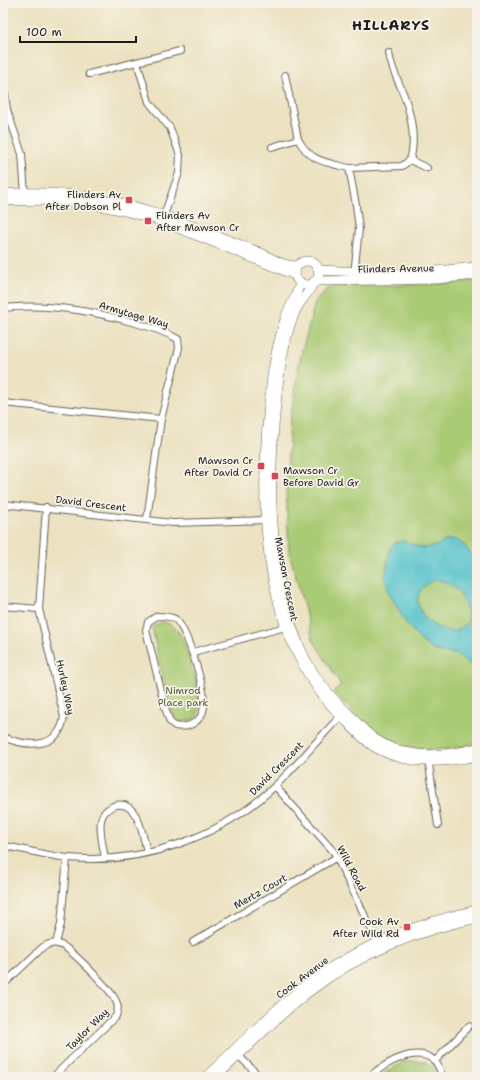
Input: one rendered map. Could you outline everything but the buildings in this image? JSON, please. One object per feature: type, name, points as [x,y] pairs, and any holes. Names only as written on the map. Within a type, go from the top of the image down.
[{"type":"street","points":[[89,74],[180,51]]},
{"type":"street","points":[[285,75],[298,139],[302,148],[314,158],[350,168],[398,167],[405,165],[410,160],[413,143],[409,112],[393,71],[389,53]]},
{"type":"street","points":[[137,62],[149,102],[170,128],[180,155],[179,173],[163,218]]},
{"type":"street","points":[[4,94],[7,110],[22,154],[25,196]]},
{"type":"street","points":[[272,147],[298,139]]},
{"type":"street","points":[[410,160],[427,168]]},
{"type":"street","points":[[350,168],[359,229],[354,276]]},
{"type":"street","points":[[3,194],[81,202],[163,218],[263,254],[279,263],[297,266],[308,261],[314,264],[318,270],[318,275],[314,282],[306,285],[297,279],[163,218]]},
{"type":"street","points":[[3,201],[25,196]]},
{"type":"street","points":[[297,266],[297,279]]},
{"type":"street","name":"Flinders Avenue","points":[[314,282],[354,276],[425,273],[477,267]]},
{"type":"street","name":"Flinders Avenue","points":[[318,270],[354,276],[436,279],[477,275]]},
{"type":"street","name":"Mawson Crescent","points":[[297,279],[282,329],[273,374],[265,466],[269,520],[288,626],[313,672],[343,713],[380,742],[438,762],[477,756]]},
{"type":"street","name":"Mawson Crescent","points":[[269,520],[279,377],[290,326],[297,309],[310,292],[314,282]]},
{"type":"street","name":"Armytage Way","points":[[3,308],[58,306],[121,319],[166,333],[178,339],[179,348],[161,419],[147,519]]},
{"type":"street","points":[[3,403],[161,419]]},
{"type":"street","name":"David Crescent","points":[[3,504],[46,507],[173,523],[269,520]]},
{"type":"street","name":"Hurley Way","points":[[3,737],[25,744],[40,743],[54,738],[60,732],[63,724],[64,717],[39,609],[46,507]]},
{"type":"street","points":[[3,606],[39,609]]},
{"type":"street","points":[[157,616],[174,619],[183,630],[192,652],[204,698],[202,714],[199,720],[188,726],[175,726],[170,722],[162,698],[146,630],[148,622],[157,616]]},
{"type":"street","points":[[192,652],[288,626]]},
{"type":"street","name":"David Crescent","points":[[3,846],[67,858],[105,858],[128,856],[172,847],[226,822],[251,807],[275,786],[343,713]]},
{"type":"street","name":"Mawson Crescent","points":[[428,759],[477,748]]},
{"type":"street","points":[[428,759],[438,813],[438,825]]},
{"type":"street","name":"Wild Road","points":[[275,786],[337,857],[380,946]]},
{"type":"street","points":[[105,858],[101,820],[107,809],[121,805],[128,807],[134,812],[139,821],[147,852]]},
{"type":"street","name":"Mertz Court","points":[[193,942],[337,857]]},
{"type":"street","points":[[3,985],[43,946],[49,943],[56,943],[61,924],[67,858]]},
{"type":"street","name":"Cook Avenue","points":[[216,1077],[236,1053],[298,991],[342,962],[428,923],[477,910]]},
{"type":"street","name":"Cook Avenue","points":[[380,946],[441,927],[477,918]]},
{"type":"street","name":"Taylor Way","points":[[53,1077],[111,1022],[118,1011],[116,1000],[112,994],[67,948],[56,943]]},
{"type":"street","points":[[435,1062],[469,1026]]},
{"type":"street","points":[[236,1053],[260,1077]]},
{"type":"street","name":"Cook Avenue","points":[[206,1077],[236,1053]]},
{"type":"street","points":[[369,1077],[390,1062],[404,1056],[426,1056],[435,1062],[442,1077]]},
{"type":"green space","points":[[477,280],[477,743],[453,748],[432,750],[413,748],[396,743],[380,735],[365,724],[333,692],[341,685],[313,640],[289,551],[286,491],[290,421],[299,363],[315,302],[327,289],[345,285],[376,286],[437,284]]},
{"type":"green space","name":"Nimrod Place park","points":[[163,622],[173,626],[180,634],[194,675],[199,699],[199,708],[196,717],[190,720],[180,722],[172,713],[169,706],[152,627]]},
{"type":"green space","points":[[405,1061],[424,1061],[442,1074],[440,1077],[378,1077]]},
{"type":"water","points":[[447,540],[457,540],[464,545],[472,555],[477,575],[477,662],[472,666],[458,655],[433,650],[422,642],[406,623],[389,593],[385,578],[390,548],[395,543],[403,541],[422,548],[435,546]],"holes":[[[436,580],[444,582],[456,589],[460,594],[464,600],[468,615],[468,622],[454,631],[442,629],[433,625],[420,610],[418,601],[419,593],[425,586]]]},
{"type":"place","name":"Flinders Av After Dobson Pl","points":[[129,200]]},
{"type":"place","name":"Flinders Av After Mawson Cr","points":[[148,221]]},
{"type":"place","name":"Mawson Cr After David Cr","points":[[261,466]]},
{"type":"place","name":"Mawson Cr Before David Gr","points":[[275,476]]},
{"type":"place","name":"Cook Av After Wild Rd","points":[[407,927]]},
{"type":"district","name":"HILLARYS","points":[[391,25]]}]
